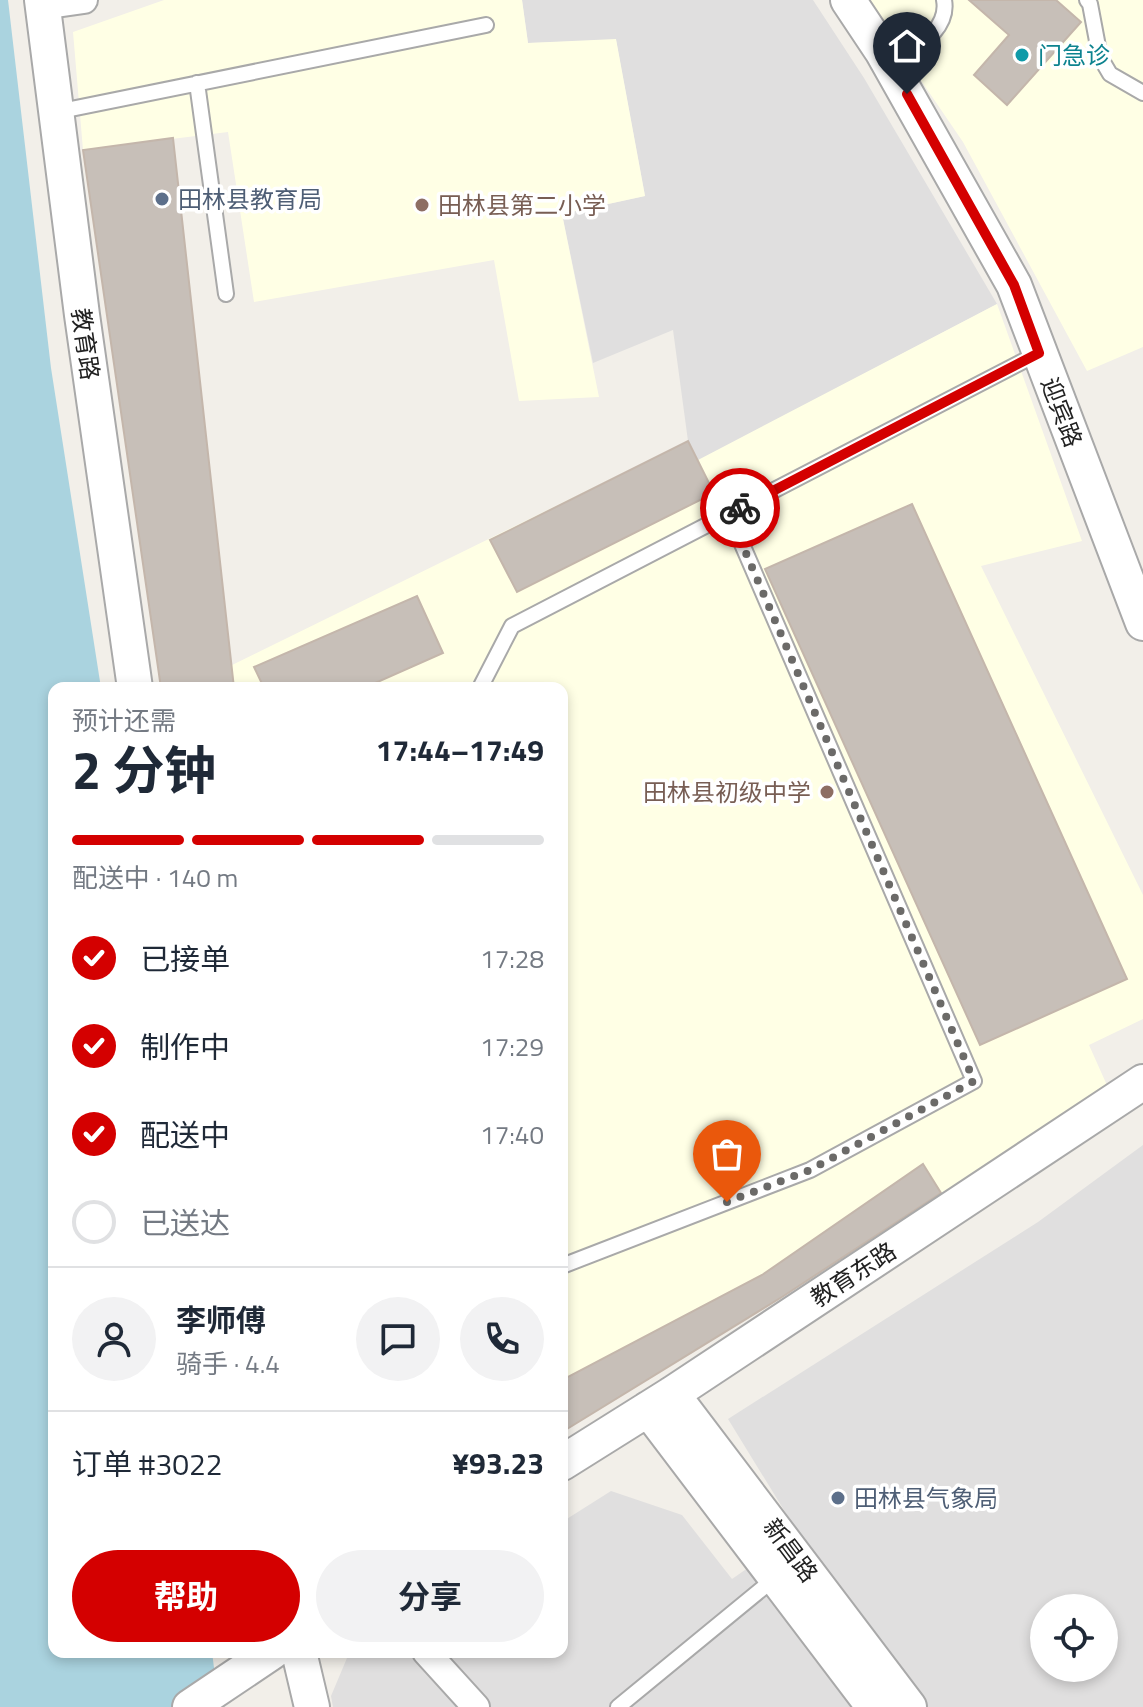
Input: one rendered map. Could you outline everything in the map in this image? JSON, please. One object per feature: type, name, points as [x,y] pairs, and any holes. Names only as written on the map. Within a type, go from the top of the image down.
[{"type":"street","points":[[42,3],[84,0]]},
{"type":"street","name":"迎宾路","points":[[848,0],[891,66],[1014,285],[1143,623]]},
{"type":"street","name":"教育路","points":[[42,3],[134,682]]},
{"type":"street","name":"教育东路","points":[[568,1459],[1143,1082]]},
{"type":"street","name":"新昌路","points":[[660,1401],[776,1577],[874,1707]]},
{"type":"street","name":"新昌路","points":[[660,1401],[909,1707]]},
{"type":"street","points":[[190,1707],[264,1658]]},
{"type":"street","points":[[300,1658],[312,1707]]},
{"type":"street","points":[[431,1658],[476,1707]]},
{"type":"lane","points":[[891,66],[937,30],[943,20],[944,0]]},
{"type":"lane","points":[[1087,0],[1100,57],[1110,74],[1143,93]]},
{"type":"lane","points":[[55,112],[486,25]]},
{"type":"lane","points":[[197,83],[226,294]]},
{"type":"lane","points":[[483,682],[512,626],[1039,353]]},
{"type":"lane","points":[[568,1264],[810,1170],[974,1081],[729,514]]},
{"type":"lane","points":[[626,1704],[776,1577]]},
{"type":"shaded area","name":"田林县第二小学","points":[[164,0],[522,0],[528,43],[616,39],[645,196],[562,214],[599,397],[519,401],[494,260],[254,302],[228,132],[83,150],[73,32]]},
{"type":"shaded area","points":[[522,0],[813,0],[864,78],[997,304],[698,461],[688,441],[673,330],[593,363],[562,214],[645,196],[616,40],[528,43]]},
{"type":"shaded area","points":[[866,0],[1143,0],[1143,347],[1087,371],[963,142]]},
{"type":"shaded area","name":"田林县初级中学","points":[[997,304],[1082,541],[981,566],[1143,895],[1143,1019],[1089,1045],[1110,1092],[941,1193],[923,1165],[762,1275],[568,1377],[568,682],[230,682],[228,667],[688,441],[698,460]]},
{"type":"shaded area","points":[[1143,1145],[1143,1707],[333,1707],[331,1696],[347,1658],[568,1658],[568,1518],[611,1491],[682,1515],[732,1579],[798,1533],[728,1419],[1038,1222]]},
{"type":"water","points":[[0,0],[8,0],[51,368],[100,682],[48,682],[48,1658],[213,1658],[219,1707],[0,1707]]},
{"type":"building","name":"门急诊","points":[[969,0],[1056,0],[1081,22],[1007,105],[974,75],[1009,35]]},
{"type":"building","points":[[173,138],[233,682],[160,682],[83,150]]},
{"type":"building","points":[[688,441],[714,493],[517,592],[490,540]]},
{"type":"building","points":[[912,504],[1127,979],[980,1045],[765,569]]},
{"type":"building","points":[[417,596],[443,653],[378,682],[261,682],[254,667]]},
{"type":"building","points":[[923,1164],[941,1193],[782,1297],[568,1428],[568,1377],[762,1275]]},
{"type":"way so far","points":[[727,1202],[810,1170],[974,1081],[729,514],[740,508]]},
{"type":"place","name":"门急诊","points":[[1022,55]]},
{"type":"place","name":"田林县教育局","points":[[162,199]]},
{"type":"place","name":"田林县第二小学","points":[[422,205]]},
{"type":"place","name":"田林县初级中学","points":[[827,792]]},
{"type":"place","name":"田林县气象局","points":[[838,1498]]},
{"type":"route","points":[[740,508],[1039,353],[1014,285],[907,94]]}]
